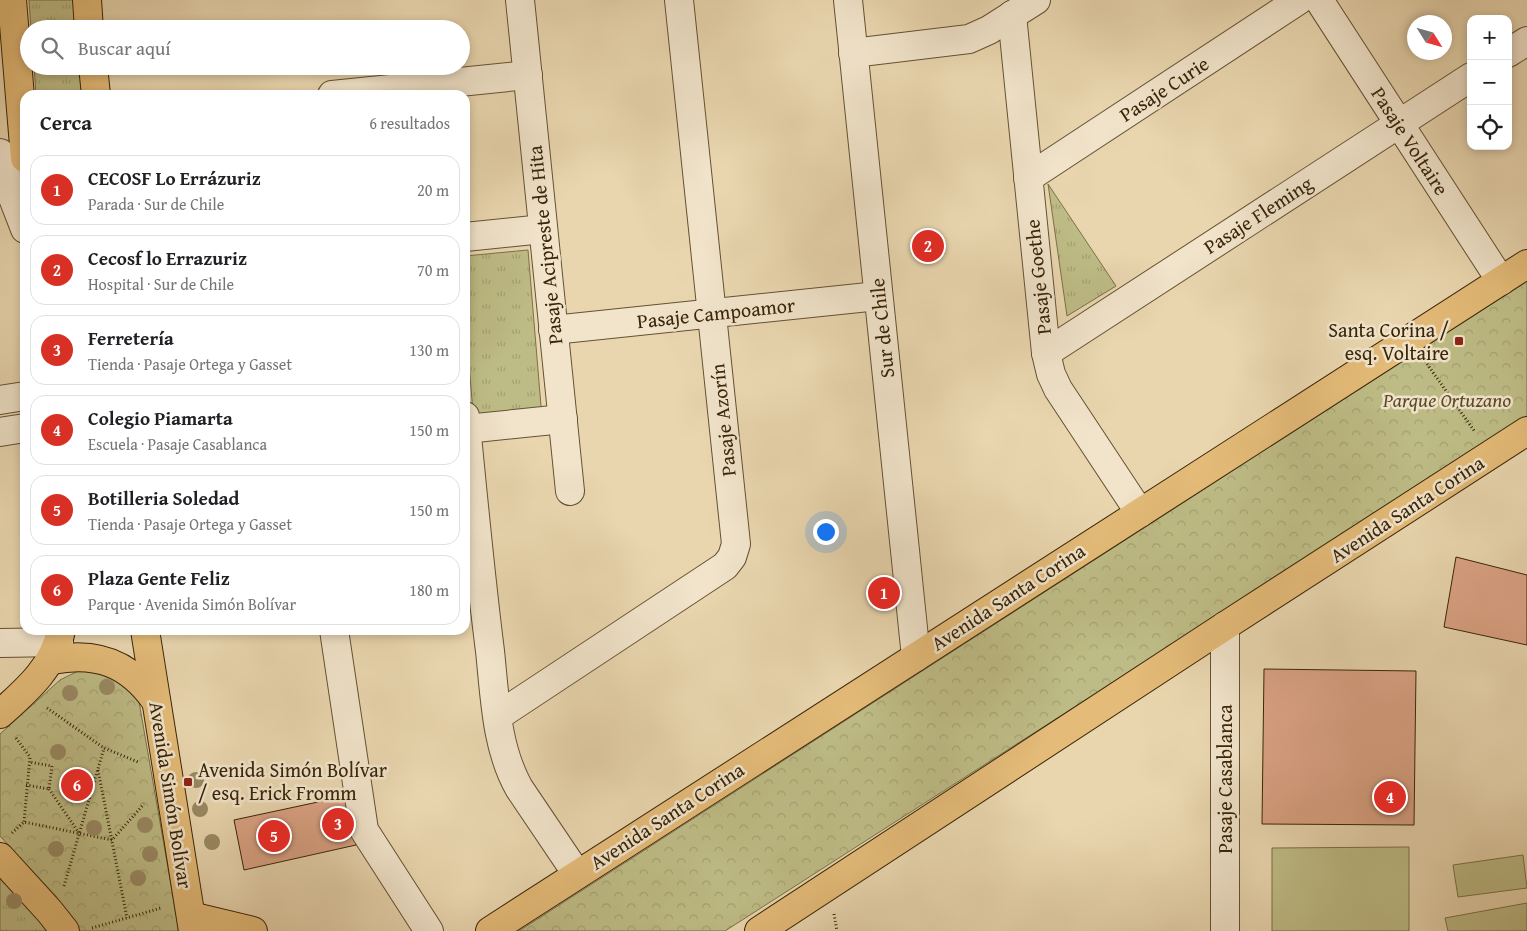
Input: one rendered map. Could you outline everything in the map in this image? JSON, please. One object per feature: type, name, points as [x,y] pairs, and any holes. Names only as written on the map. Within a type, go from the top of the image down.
[{"type":"main road","points":[[12,0],[20,97]]},
{"type":"main road","points":[[86,0],[88,20]]},
{"type":"main road","points":[[94,75],[95,90]]},
{"type":"main road","name":"Avenida Santa Corina","points":[[490,931],[1527,264]]},
{"type":"main road","name":"Avenida Santa Corina","points":[[759,931],[1225,626],[1527,432]]},
{"type":"main road","name":"Avenida Simón Bolívar","points":[[146,635],[184,918]]},
{"type":"main road","points":[[4,716],[38,678],[58,644],[81,656],[110,662],[136,677],[155,700]]},
{"type":"main road","points":[[4,847],[50,912],[76,930]]},
{"type":"main road","points":[[184,918],[252,931]]},
{"type":"street","name":"Pasaje Acipreste de Hita","points":[[520,0],[570,491]]},
{"type":"street","name":"Pasaje Azorín","points":[[498,716],[725,566],[732,557],[736,544],[680,0]]},
{"type":"street","name":"Sur de Chile","points":[[848,0],[916,657]]},
{"type":"street","points":[[853,53],[960,42],[979,35],[1036,0]]},
{"type":"street","name":"Pasaje Voltaire","points":[[1319,0],[1501,281]]},
{"type":"street","name":"Pasaje Curie","points":[[1028,178],[1290,2]]},
{"type":"street","name":"Pasaje Goethe","points":[[1012,15],[1046,353],[1051,374],[1058,389],[1140,513]]},
{"type":"street","points":[[1512,50],[1527,41]]},
{"type":"street","points":[[381,90],[528,75]]},
{"type":"street","name":"Pasaje Fleming","points":[[1046,353],[1467,80]]},
{"type":"street","points":[[0,153],[20,216]]},
{"type":"street","points":[[470,236],[543,229]]},
{"type":"street","name":"Pasaje Campoamor","points":[[553,330],[878,296]]},
{"type":"street","points":[[0,400],[20,397]]},
{"type":"street","points":[[470,423],[562,419]]},
{"type":"street","points":[[0,432],[20,429]]},
{"type":"street","points":[[470,514],[473,582],[498,716],[501,745],[512,775],[577,874]]},
{"type":"street","name":"Pasaje Casablanca","points":[[1225,626],[1225,931]]},
{"type":"street","points":[[335,635],[364,830],[429,931]]},
{"type":"street","points":[[0,643],[58,644]]},
{"type":"path","points":[[1420,354],[1476,433]]},
{"type":"path","points":[[40,704],[104,748],[146,765]]},
{"type":"path","points":[[4,716],[30,757],[24,822],[4,847]]},
{"type":"path","points":[[64,887],[104,748]]},
{"type":"path","points":[[29,762],[52,766],[49,789],[79,834]]},
{"type":"path","points":[[98,769],[127,918]]},
{"type":"path","points":[[26,786],[49,789]]},
{"type":"path","points":[[112,840],[144,804]]},
{"type":"path","points":[[24,822],[112,840]]},
{"type":"path","points":[[76,930],[127,918],[184,918]]},
{"type":"green space","points":[[29,0],[79,0],[80,20],[30,20]]},
{"type":"green space","points":[[35,75],[85,75],[86,90],[36,90]]},
{"type":"green space","points":[[1048,184],[1116,286],[1067,316]]},
{"type":"green space","points":[[528,250],[542,418],[474,424],[470,376],[470,256]]},
{"type":"green space","name":"Parque Ortuzano","points":[[1527,281],[1527,417],[725,931],[519,931]]},
{"type":"green space","points":[[82,669],[110,672],[138,696],[179,931],[79,931],[56,896],[0,836],[0,734],[60,680]]},
{"type":"green space","points":[[1409,847],[1409,931],[1272,931],[1272,848]]},
{"type":"green space","points":[[1523,855],[1527,888],[1458,897],[1453,865]]},
{"type":"green space","points":[[0,874],[50,931],[0,931]]},
{"type":"green space","points":[[1527,903],[1527,931],[1448,931],[1445,918]]},
{"type":"building","points":[[1456,557],[1527,575],[1527,645],[1444,627]]},
{"type":"building","points":[[1264,669],[1416,671],[1414,825],[1262,824]]},
{"type":"building","points":[[346,796],[356,845],[244,870],[234,820]]},
{"type":"place","name":"Cecosf lo Errazuriz","points":[[928,246]]},
{"type":"place","name":"Santa Corina / esq. Voltaire","points":[[1459,341]]},
{"type":"place","name":"CECOSF Lo Errázuriz","points":[[884,593]]},
{"type":"place","name":"Avenida Simón Bolívar / esq. Erick Fromm","points":[[188,782]]},
{"type":"place","name":"Plaza Gente Feliz","points":[[77,785]]},
{"type":"place","name":"Colegio Piamarta","points":[[1390,797]]},
{"type":"place","name":"Ferretería","points":[[338,824]]},
{"type":"place","name":"Botilleria Soledad","points":[[274,836]]}]
